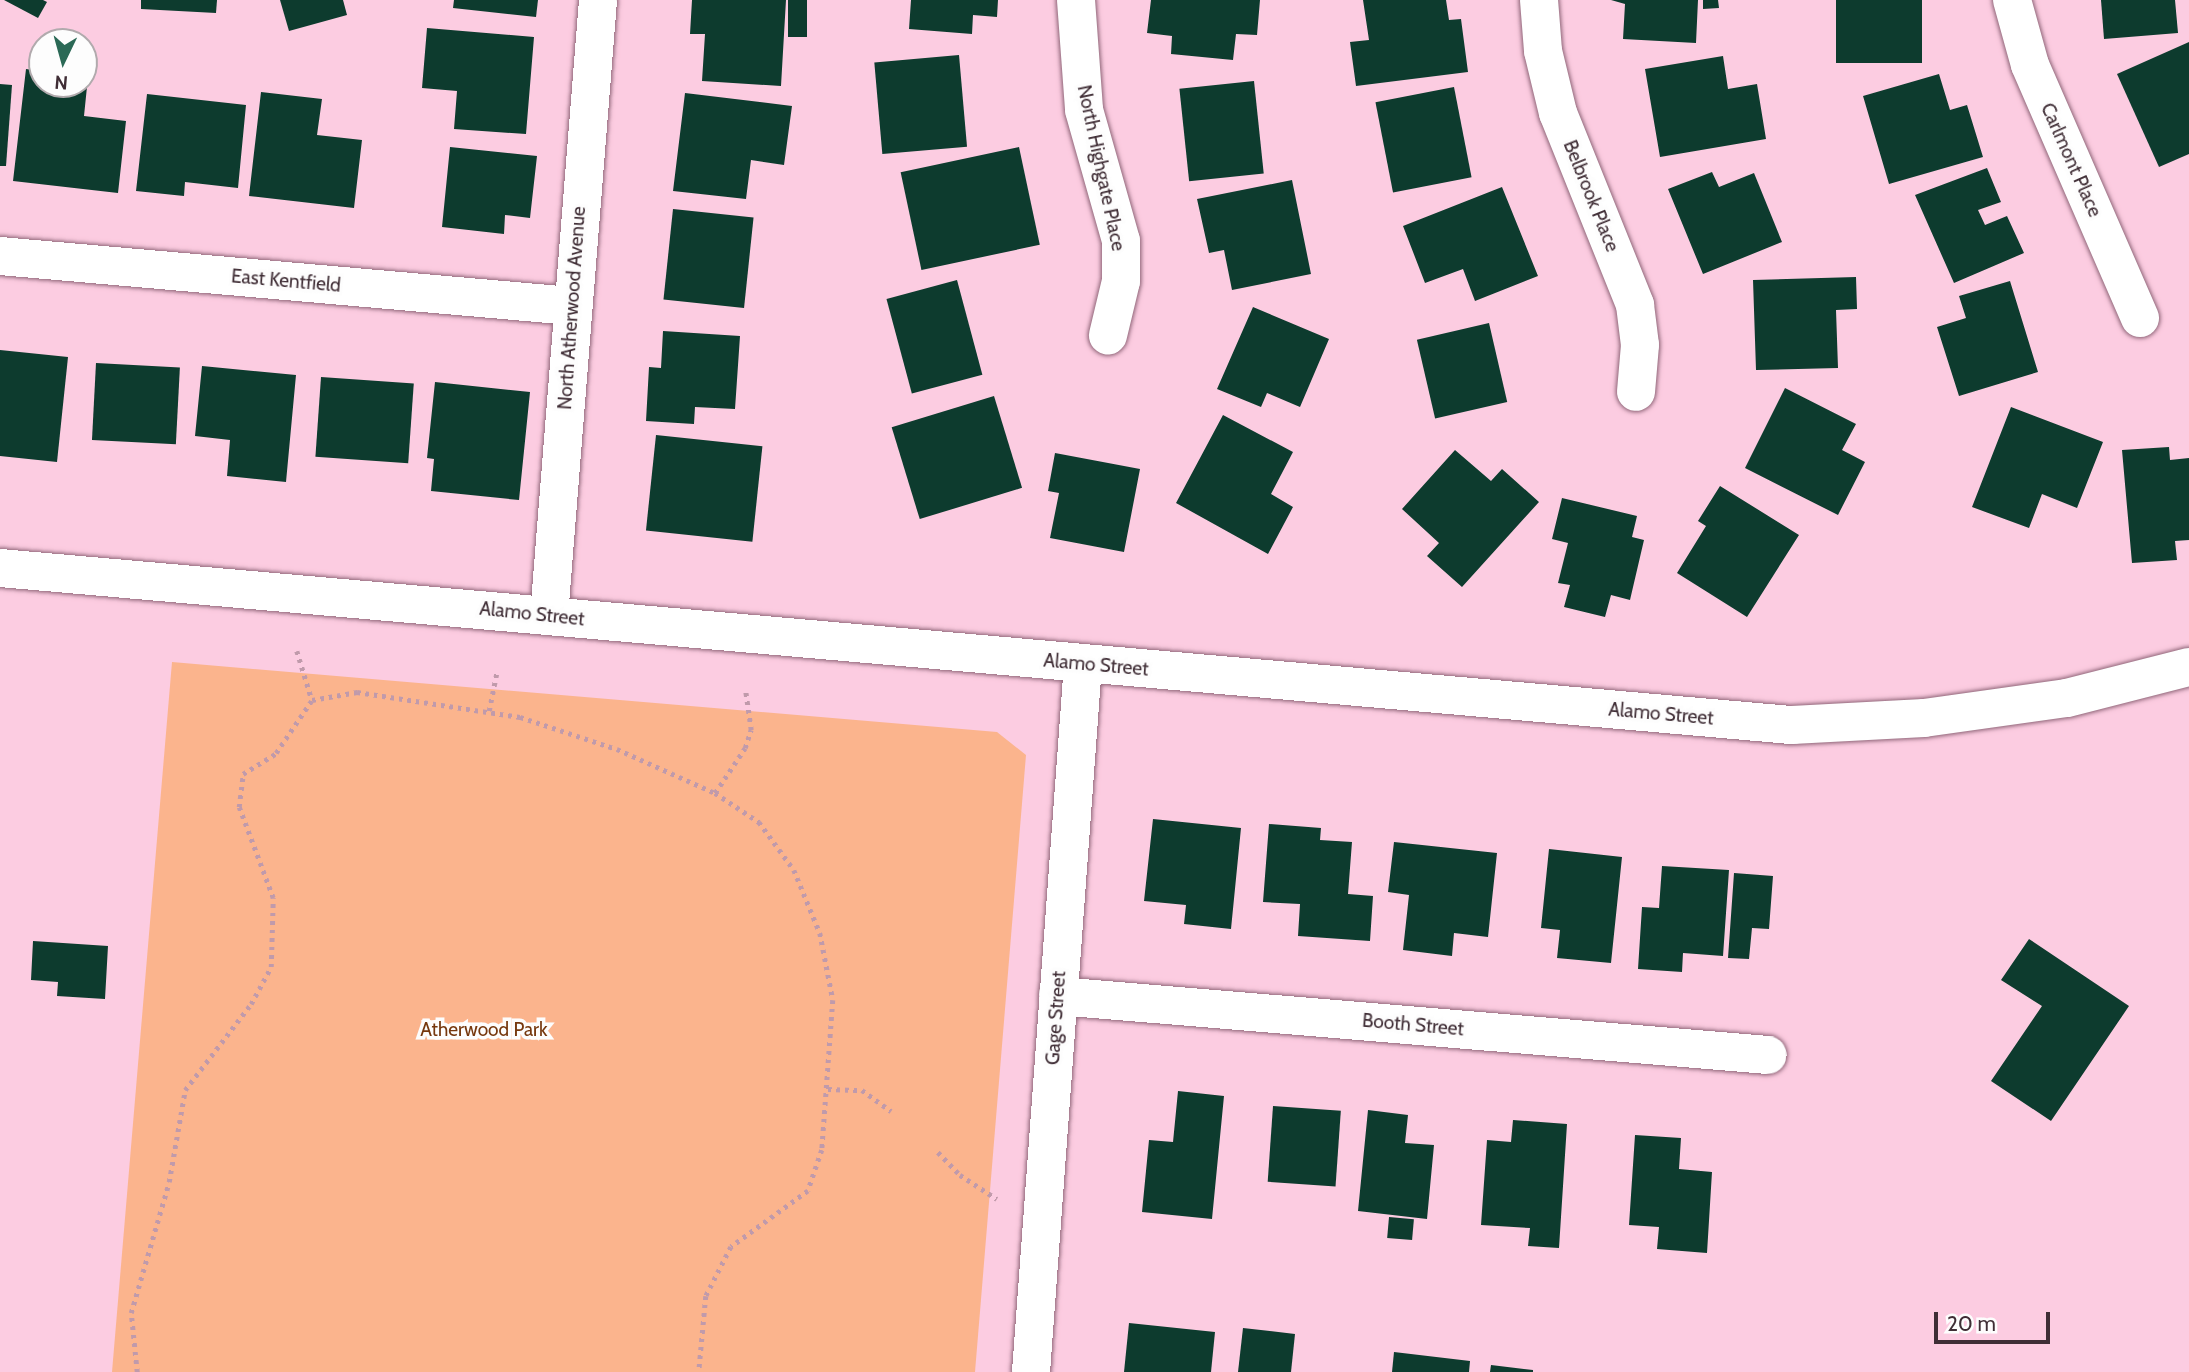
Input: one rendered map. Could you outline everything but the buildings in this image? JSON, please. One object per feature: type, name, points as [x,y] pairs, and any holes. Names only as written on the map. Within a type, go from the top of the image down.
[{"type":"street","name":"North Atherwood Avenue","points":[[549,616],[571,306],[598,0]]},
{"type":"street","name":"North Highgate Place","points":[[1076,0],[1084,110],[1121,241],[1121,281],[1108,335]]},
{"type":"street","name":"Belbrook Place","points":[[1539,0],[1543,51],[1558,113],[1635,305],[1640,345],[1636,392]]},
{"type":"street","name":"Carlmont Place","points":[[2012,0],[2029,65],[2140,318]]},
{"type":"street","name":"East Kentfield","points":[[0,256],[571,306]]},
{"type":"street","name":"Alamo Street","points":[[0,568],[1792,725],[1924,718],[2067,698],[2189,667]]},
{"type":"street","name":"Gage Street","points":[[1031,1372],[1083,664]]},
{"type":"street","name":"Booth Street","points":[[1058,996],[1768,1055]]},
{"type":"path","points":[[297,651],[313,700]]},
{"type":"path","points":[[489,711],[497,671]]},
{"type":"path","points":[[715,793],[745,748],[751,730],[745,688]]},
{"type":"path","points":[[137,1372],[131,1313],[169,1182],[185,1090],[251,1004],[271,967],[273,898],[239,807],[243,774],[275,753],[313,700],[357,692],[489,711],[617,749],[715,793],[759,822],[794,870],[820,933],[833,1000],[822,1150],[808,1191],[732,1247],[706,1296],[699,1372]]},
{"type":"path","points":[[828,1086],[862,1090],[891,1111]]},
{"type":"path","points":[[938,1152],[960,1175],[997,1199]]},
{"type":"green space","name":"Atherwood Park","points":[[172,662],[997,732],[1026,755],[975,1372],[112,1372]]}]
